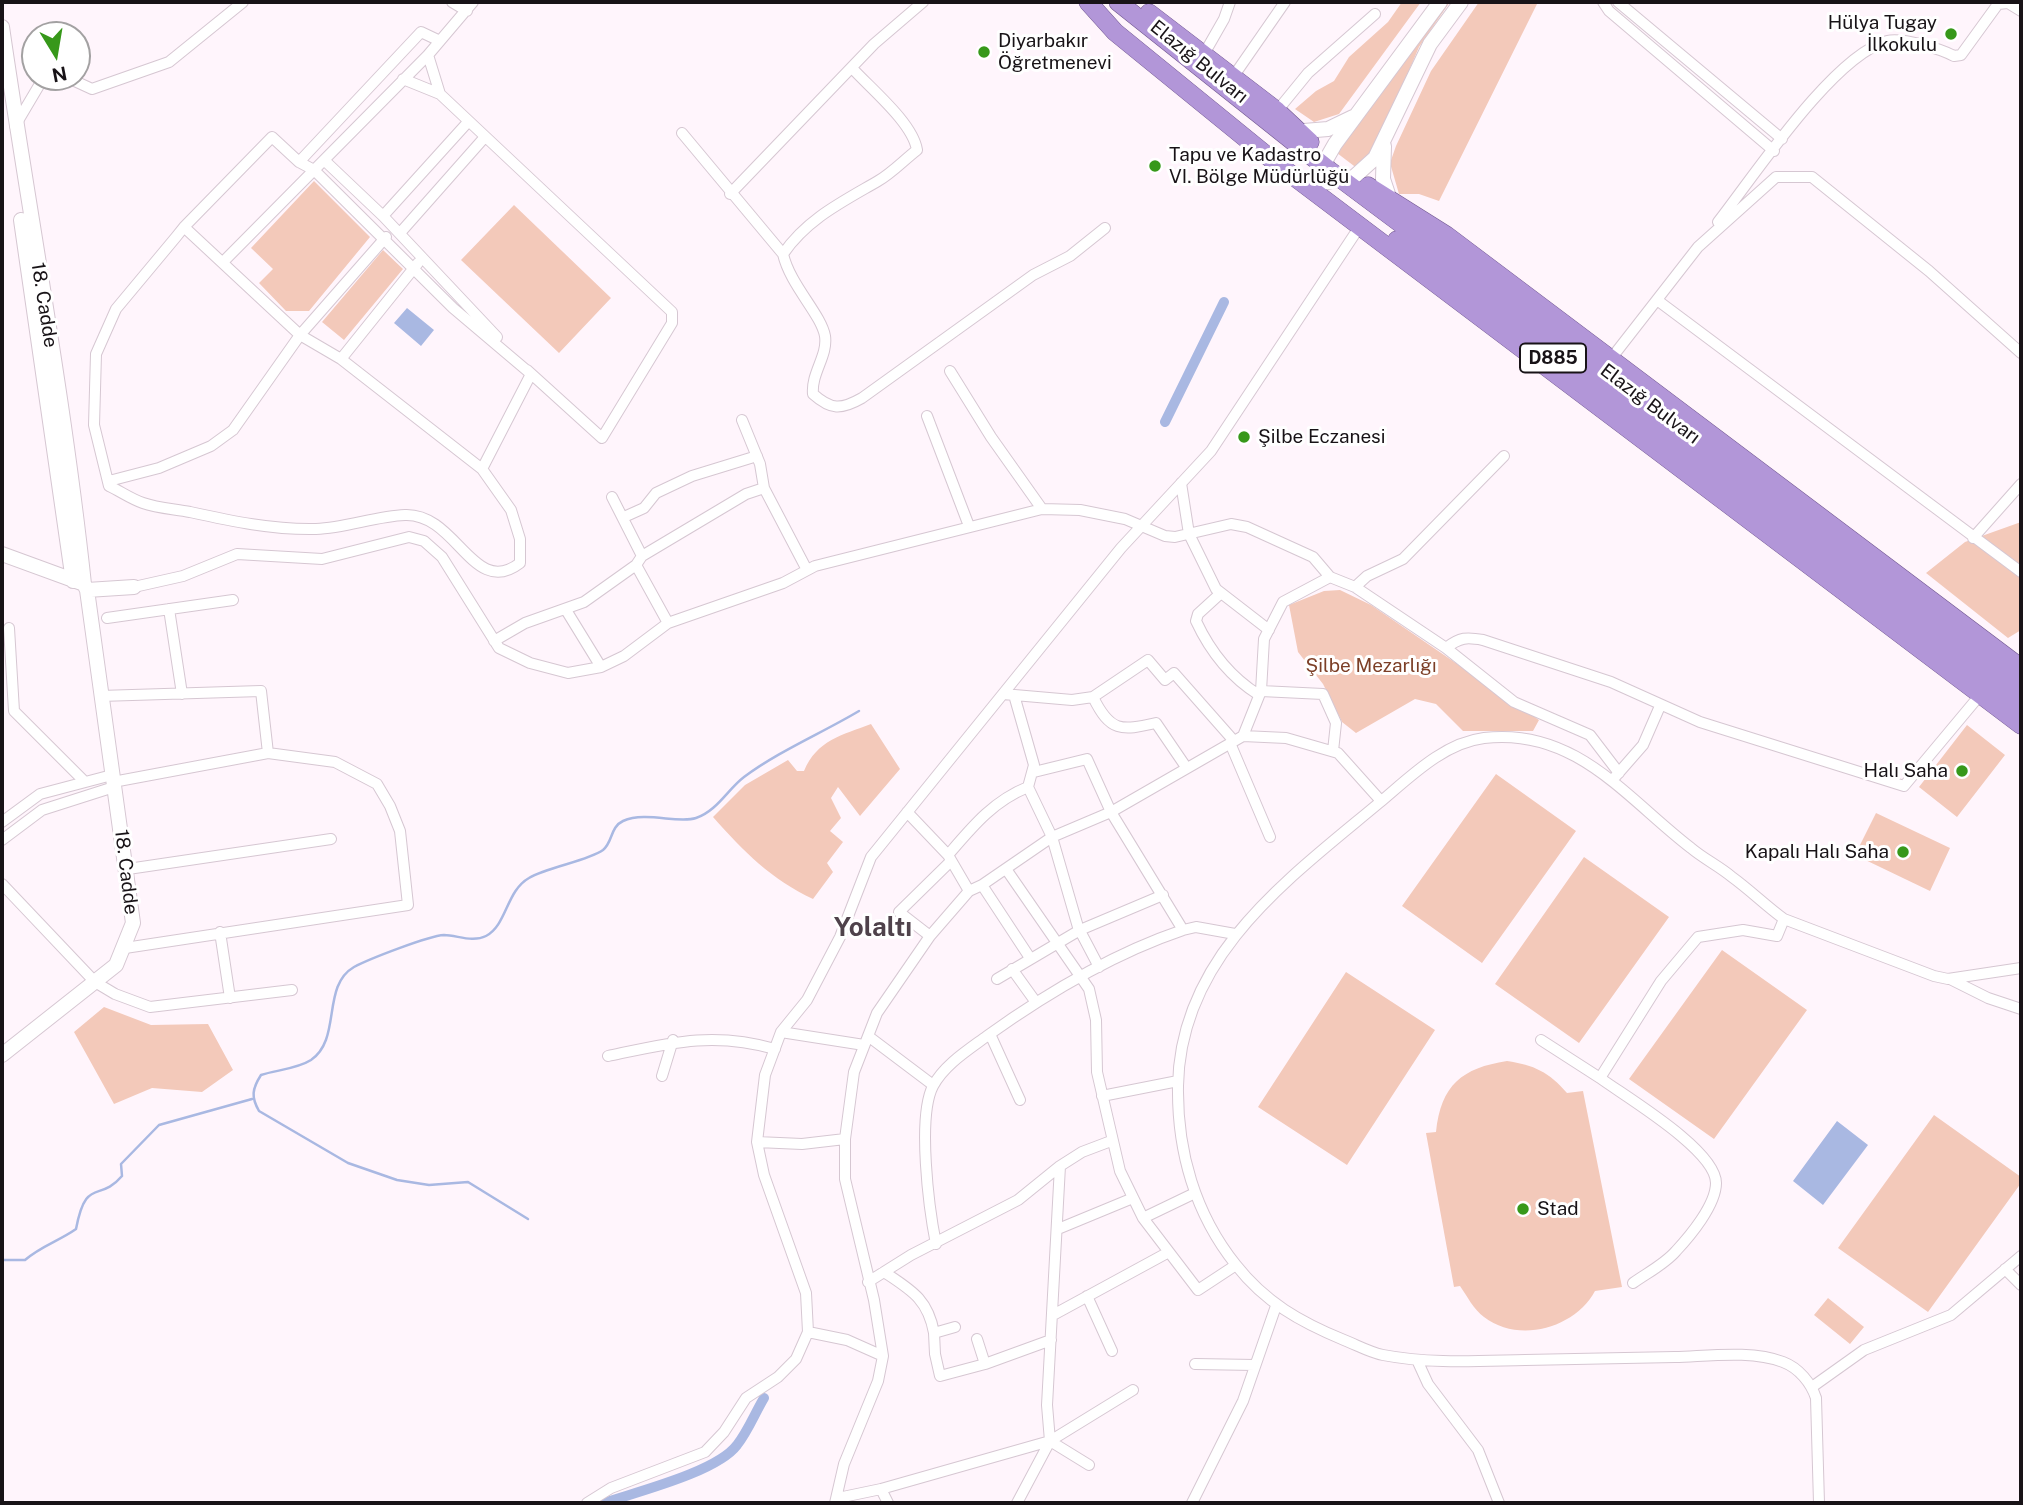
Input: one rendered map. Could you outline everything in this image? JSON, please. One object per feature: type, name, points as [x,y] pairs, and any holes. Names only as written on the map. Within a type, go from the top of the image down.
[{"type":"highway","name":"Elazığ Bulvarı","points":[[1089,2],[1234,118],[1325,169],[1349,179],[2021,687]]},
{"type":"highway","points":[[1089,2],[1115,32],[1183,89],[1624,428],[2021,725]]},
{"type":"highway","name":"Elazığ Bulvarı","points":[[1118,2],[1290,132],[1325,169],[1577,376],[2021,707]]},
{"type":"highway","points":[[1131,2],[1277,111],[1290,132]]},
{"type":"highway","points":[[1349,179],[1446,234],[1609,360],[2021,668]]},
{"type":"highway","points":[[1577,376],[1624,428]]},
{"type":"street","points":[[91,89],[169,62],[243,2]]},
{"type":"street","points":[[224,261],[428,55],[470,6],[452,2]]},
{"type":"street","points":[[730,194],[852,68],[923,2]]},
{"type":"street","points":[[1203,54],[1224,19],[1230,2]]},
{"type":"street","points":[[1234,77],[1285,2]]},
{"type":"street","points":[[1325,169],[1354,117],[1440,2]]},
{"type":"street","points":[[1349,179],[1375,158],[1430,44],[1461,2]]},
{"type":"street","points":[[1603,2],[1609,11],[1774,151]]},
{"type":"street","points":[[1618,2],[1782,139]]},
{"type":"street","points":[[1609,360],[1829,80],[1873,47],[1890,40],[1940,49],[1954,56],[1961,55],[1998,4],[2008,3],[2021,11]]},
{"type":"street","points":[[1277,111],[1308,73],[1375,14]]},
{"type":"street","name":"18. Cadde","points":[[2,27],[15,126],[72,474],[81,585]]},
{"type":"street","points":[[299,162],[421,32],[440,41]]},
{"type":"street","points":[[428,55],[440,94]]},
{"type":"street","points":[[783,254],[794,238],[814,220],[844,198],[880,180],[917,150],[899,118],[852,68]]},
{"type":"street","points":[[184,227],[224,261],[300,335],[341,359],[482,469],[512,510],[520,539],[520,563],[508,572],[491,573],[477,564],[448,533],[426,518],[406,515],[315,529],[252,525],[142,502],[109,486],[94,425],[96,354],[116,309],[184,227],[272,137],[299,162],[314,170],[453,308],[602,438],[672,323],[672,312],[440,94],[403,79]]},
{"type":"street","points":[[15,126],[36,91]]},
{"type":"street","name":"18. Cadde","points":[[2,97],[128,869],[133,923],[116,965],[2,1055]]},
{"type":"street","points":[[1290,132],[1328,129],[1354,117]]},
{"type":"street","points":[[383,216],[468,122]]},
{"type":"street","points":[[331,127],[345,139]]},
{"type":"street","points":[[682,133],[730,194],[783,254],[787,273],[825,335],[825,349],[812,383],[813,394],[836,409],[845,408],[862,398],[1033,275],[1070,256],[1105,228]]},
{"type":"street","points":[[108,481],[159,468],[211,446],[233,430],[300,335],[383,240],[396,231],[484,138]]},
{"type":"street","points":[[1385,141],[1383,179],[1390,200]]},
{"type":"street","points":[[324,160],[383,216],[531,374]]},
{"type":"street","points":[[1698,247],[1776,177],[1812,177],[1929,271],[2021,353]]},
{"type":"street","points":[[587,1503],[611,1488],[685,1461],[716,1444],[746,1398],[778,1377],[796,1359],[808,1332],[806,1293],[764,1175],[757,1142],[765,1075],[781,1032],[807,1000],[840,937],[871,857],[1009,695],[1140,527],[1211,451],[1360,226]]},
{"type":"street","points":[[341,359],[422,258]]},
{"type":"street","points":[[1657,300],[2021,572]]},
{"type":"street","points":[[950,371],[991,437],[1042,509]]},
{"type":"street","points":[[482,469],[531,374]]},
{"type":"street","points":[[927,416],[969,526]]},
{"type":"street","points":[[742,420],[757,456],[764,488],[807,570]]},
{"type":"street","points":[[624,517],[644,508],[656,493],[692,476],[757,456]]},
{"type":"street","points":[[1355,587],[1367,576],[1403,559],[1504,456]]},
{"type":"street","points":[[1181,483],[1189,534],[1221,593],[1269,630]]},
{"type":"street","points":[[1973,538],[2021,484]]},
{"type":"street","points":[[494,641],[525,623],[584,602],[639,560],[746,494],[764,488]]},
{"type":"street","points":[[612,496],[624,517],[639,560],[668,623]]},
{"type":"street","points":[[2,554],[81,585],[134,587],[183,576],[237,554],[322,559],[409,537],[424,541],[442,557],[462,585],[494,641],[512,655],[568,673],[601,667],[624,656],[668,623],[783,583],[807,570],[1042,509],[1080,510],[1125,519],[1165,536],[1189,534],[1231,524],[1247,527],[1314,557],[1329,577],[1355,587],[1446,648],[1514,702],[1590,735],[1616,776],[1691,848],[1733,877],[1784,919],[1948,979],[1988,998],[2021,1009]]},
{"type":"street","points":[[1236,740],[1260,693],[1264,639],[1283,602],[1329,577]]},
{"type":"street","points":[[1221,593],[1198,614],[1196,621],[1209,648],[1244,686],[1260,693],[1323,694],[1336,723],[1333,751]]},
{"type":"street","points":[[107,618],[233,600]]},
{"type":"street","points":[[169,609],[183,694]]},
{"type":"street","points":[[566,610],[601,667]]},
{"type":"street","points":[[9,628],[14,711],[85,782]]},
{"type":"street","points":[[1446,648],[1457,639],[1466,637],[1483,640],[1611,682],[1700,722],[1904,786],[1980,695]]},
{"type":"street","points":[[1009,695],[1072,700],[1093,697],[1148,660],[1164,680],[1174,673],[1236,740],[1270,837]]},
{"type":"street","points":[[100,696],[261,691],[268,753]]},
{"type":"street","points":[[1009,695],[1034,772],[1028,787],[1052,837],[1070,905],[1099,967]]},
{"type":"street","points":[[1093,697],[1107,722],[1116,727],[1129,730],[1156,723],[1186,767]]},
{"type":"street","points":[[1616,776],[1643,745],[1660,706]]},
{"type":"street","points":[[1133,1390],[1050,1441],[837,1501],[844,1464],[878,1381],[883,1356],[874,1300],[845,1179],[845,1139],[854,1072],[877,1013],[930,936],[969,891],[982,886],[1052,837],[1111,812],[1236,740],[1286,738],[1333,751],[1381,801]]},
{"type":"street","points":[[1616,776],[1561,749],[1526,740],[1484,738],[1458,746],[1425,765],[1251,915],[1214,961],[1192,1012],[1179,1060],[1178,1109],[1184,1159],[1195,1193],[1222,1248],[1276,1306],[1312,1327],[1377,1354],[1417,1360],[1763,1357],[1786,1363],[1812,1387],[1818,1417],[1819,1503]]},
{"type":"street","points":[[2,822],[40,794],[85,782],[113,782],[268,753],[335,762],[377,783],[400,831],[408,905],[125,948]]},
{"type":"street","points":[[1034,772],[1087,759],[1111,812],[1182,930]]},
{"type":"street","points":[[2,840],[42,810],[113,782]]},
{"type":"street","points":[[930,936],[899,912],[949,858],[977,820],[1004,796],[1028,787]]},
{"type":"street","points":[[908,812],[949,858],[969,891]]},
{"type":"street","points":[[128,869],[331,839]]},
{"type":"street","points":[[1006,869],[1089,989],[1096,1020],[1096,1053],[1111,1141],[1143,1218],[1167,1253],[1198,1290],[1236,1265]]},
{"type":"street","points":[[2,884],[95,982],[150,1007],[292,990]]},
{"type":"street","points":[[982,886],[1030,958]]},
{"type":"street","points":[[997,979],[1080,930],[1163,895]]},
{"type":"street","points":[[1600,1078],[1661,981],[1698,937],[1743,930],[1777,936],[1784,919]]},
{"type":"street","points":[[936,1244],[928,1202],[927,1122],[933,1085],[964,1053],[1035,1001],[1080,976],[1182,930],[1196,927],[1236,934]]},
{"type":"street","points":[[220,932],[230,998]]},
{"type":"street","points":[[1948,979],[2021,968]]},
{"type":"street","points":[[1012,970],[1035,1001]]},
{"type":"street","points":[[781,1032],[866,1041],[933,1085]]},
{"type":"street","points":[[990,1034],[1020,1100]]},
{"type":"street","points":[[608,1056],[673,1040],[746,1041],[775,1049]]},
{"type":"street","points":[[662,1076],[673,1040]]},
{"type":"street","points":[[1541,1040],[1670,1128],[1707,1160],[1716,1182],[1712,1202],[1676,1252],[1633,1283]]},
{"type":"street","points":[[1102,1096],[1178,1081]]},
{"type":"street","points":[[757,1142],[802,1144],[845,1139]]},
{"type":"street","points":[[868,1282],[1018,1200],[1082,1152],[1111,1141]]},
{"type":"street","points":[[1017,1503],[1050,1441],[1047,1405],[1054,1315],[1060,1166]]},
{"type":"street","points":[[1143,1218],[1195,1193]]},
{"type":"street","points":[[1058,1229],[1133,1198]]},
{"type":"street","points":[[1054,1315],[1167,1253]]},
{"type":"street","points":[[1812,1387],[1864,1350],[1951,1315],[2021,1256]]},
{"type":"street","points":[[2005,1269],[2021,1285]]},
{"type":"street","points":[[884,1272],[910,1289],[927,1306],[940,1376],[985,1364],[1051,1340]]},
{"type":"street","points":[[1087,1296],[1112,1351]]},
{"type":"street","points":[[1192,1503],[1243,1401],[1276,1306]]},
{"type":"street","points":[[934,1333],[955,1327]]},
{"type":"street","points":[[808,1332],[847,1340],[883,1356]]},
{"type":"street","points":[[977,1339],[985,1364]]},
{"type":"street","points":[[1417,1360],[1428,1384],[1478,1450],[1499,1503]]},
{"type":"street","points":[[1195,1364],[1255,1365]]},
{"type":"street","points":[[1050,1441],[1089,1465]]},
{"type":"street","points":[[881,1489],[887,1503]]},
{"type":"green space","points":[[1402,2],[1421,2],[1339,114],[1314,122],[1295,109],[1316,91],[1334,81],[1349,57],[1388,22]]},
{"type":"green space","points":[[1445,2],[1450,2],[1419,47],[1376,149],[1358,169],[1337,153]]},
{"type":"green space","points":[[1479,2],[1538,2],[1439,201],[1419,194],[1399,194],[1390,163],[1396,146],[1431,71]]},
{"type":"green space","points":[[314,181],[370,237],[309,311],[286,311],[259,283],[273,269],[251,248]]},
{"type":"green space","points":[[514,205],[611,298],[559,353],[461,260]]},
{"type":"green space","points":[[383,250],[403,269],[344,340],[322,322]]},
{"type":"green space","points":[[2021,522],[2021,630],[2008,638],[1926,573],[1965,542]]},
{"type":"green space","name":"Şilbe Mezarlığı","points":[[1340,590],[1371,605],[1539,720],[1533,731],[1463,731],[1436,704],[1415,699],[1356,733],[1342,722],[1323,684],[1298,652],[1289,605],[1324,591]]},
{"type":"green space","points":[[871,724],[900,769],[860,816],[838,787],[831,798],[841,818],[830,831],[843,842],[827,863],[833,872],[813,899],[784,883],[759,864],[713,817],[745,785],[788,760],[797,771],[804,771],[823,745]]},
{"type":"green space","name":"Halı Saha","points":[[1967,725],[2005,755],[1957,817],[1919,787]]},
{"type":"green space","points":[[1496,774],[1576,831],[1482,963],[1402,906]]},
{"type":"green space","name":"Kapalı Halı Saha","points":[[1876,813],[1950,848],[1930,891],[1855,855]]},
{"type":"green space","points":[[1584,857],[1669,917],[1579,1043],[1495,984]]},
{"type":"green space","points":[[1722,950],[1807,1010],[1714,1139],[1629,1079]]},
{"type":"green space","points":[[1346,972],[1435,1030],[1347,1165],[1258,1107]]},
{"type":"green space","points":[[104,1007],[151,1025],[208,1024],[233,1070],[202,1092],[152,1088],[114,1104],[74,1032]]},
{"type":"green space","name":"Stad","points":[[1507,1061],[1540,1071],[1567,1093],[1583,1091],[1622,1287],[1595,1291],[1586,1304],[1560,1323],[1529,1330],[1513,1330],[1484,1317],[1460,1286],[1454,1287],[1426,1133],[1436,1132],[1443,1102],[1456,1082],[1478,1068]]},
{"type":"green space","points":[[1934,1115],[2021,1177],[2021,1183],[1928,1312],[1838,1248]]},
{"type":"green space","points":[[1828,1298],[1864,1327],[1850,1344],[1814,1315]]},
{"type":"water","points":[[407,308],[434,330],[421,346],[394,323]]},
{"type":"water","points":[[1837,1121],[1868,1145],[1823,1205],[1793,1181]]},
{"type":"waterway","points":[[1165,422],[1224,302]]},
{"type":"waterway","points":[[528,1219],[468,1182],[429,1185],[397,1180],[348,1163],[259,1111],[254,1097],[258,1080],[261,1075],[305,1063],[320,1051],[330,1026],[338,987],[344,976],[354,967],[436,936],[475,939],[486,936],[498,924],[521,884],[537,874],[603,850],[616,827],[623,821],[642,817],[680,820],[703,815],[757,768],[859,711]]},
{"type":"waterway","points":[[2,1260],[25,1260],[76,1229],[84,1202],[89,1196],[114,1184],[122,1176],[121,1164],[159,1125],[252,1099]]},
{"type":"waterway","points":[[604,1503],[675,1480],[727,1455],[741,1440],[764,1398]]},
{"type":"place","name":"Hülya Tugay İlkokulu","points":[[1951,34]]},
{"type":"place","name":"Diyarbakır Öğretmenevi","points":[[984,52]]},
{"type":"place","name":"Tapu ve Kadastro VI. Bölge Müdürlüğü","points":[[1155,166]]},
{"type":"place","name":"Şilbe Eczanesi","points":[[1244,437]]},
{"type":"place","name":"Halı Saha","points":[[1962,771]]},
{"type":"place","name":"Kapalı Halı Saha","points":[[1903,852]]},
{"type":"place","name":"Stad","points":[[1523,1209]]},
{"type":"district","name":"Yolaltı","points":[[873,928]]}]
